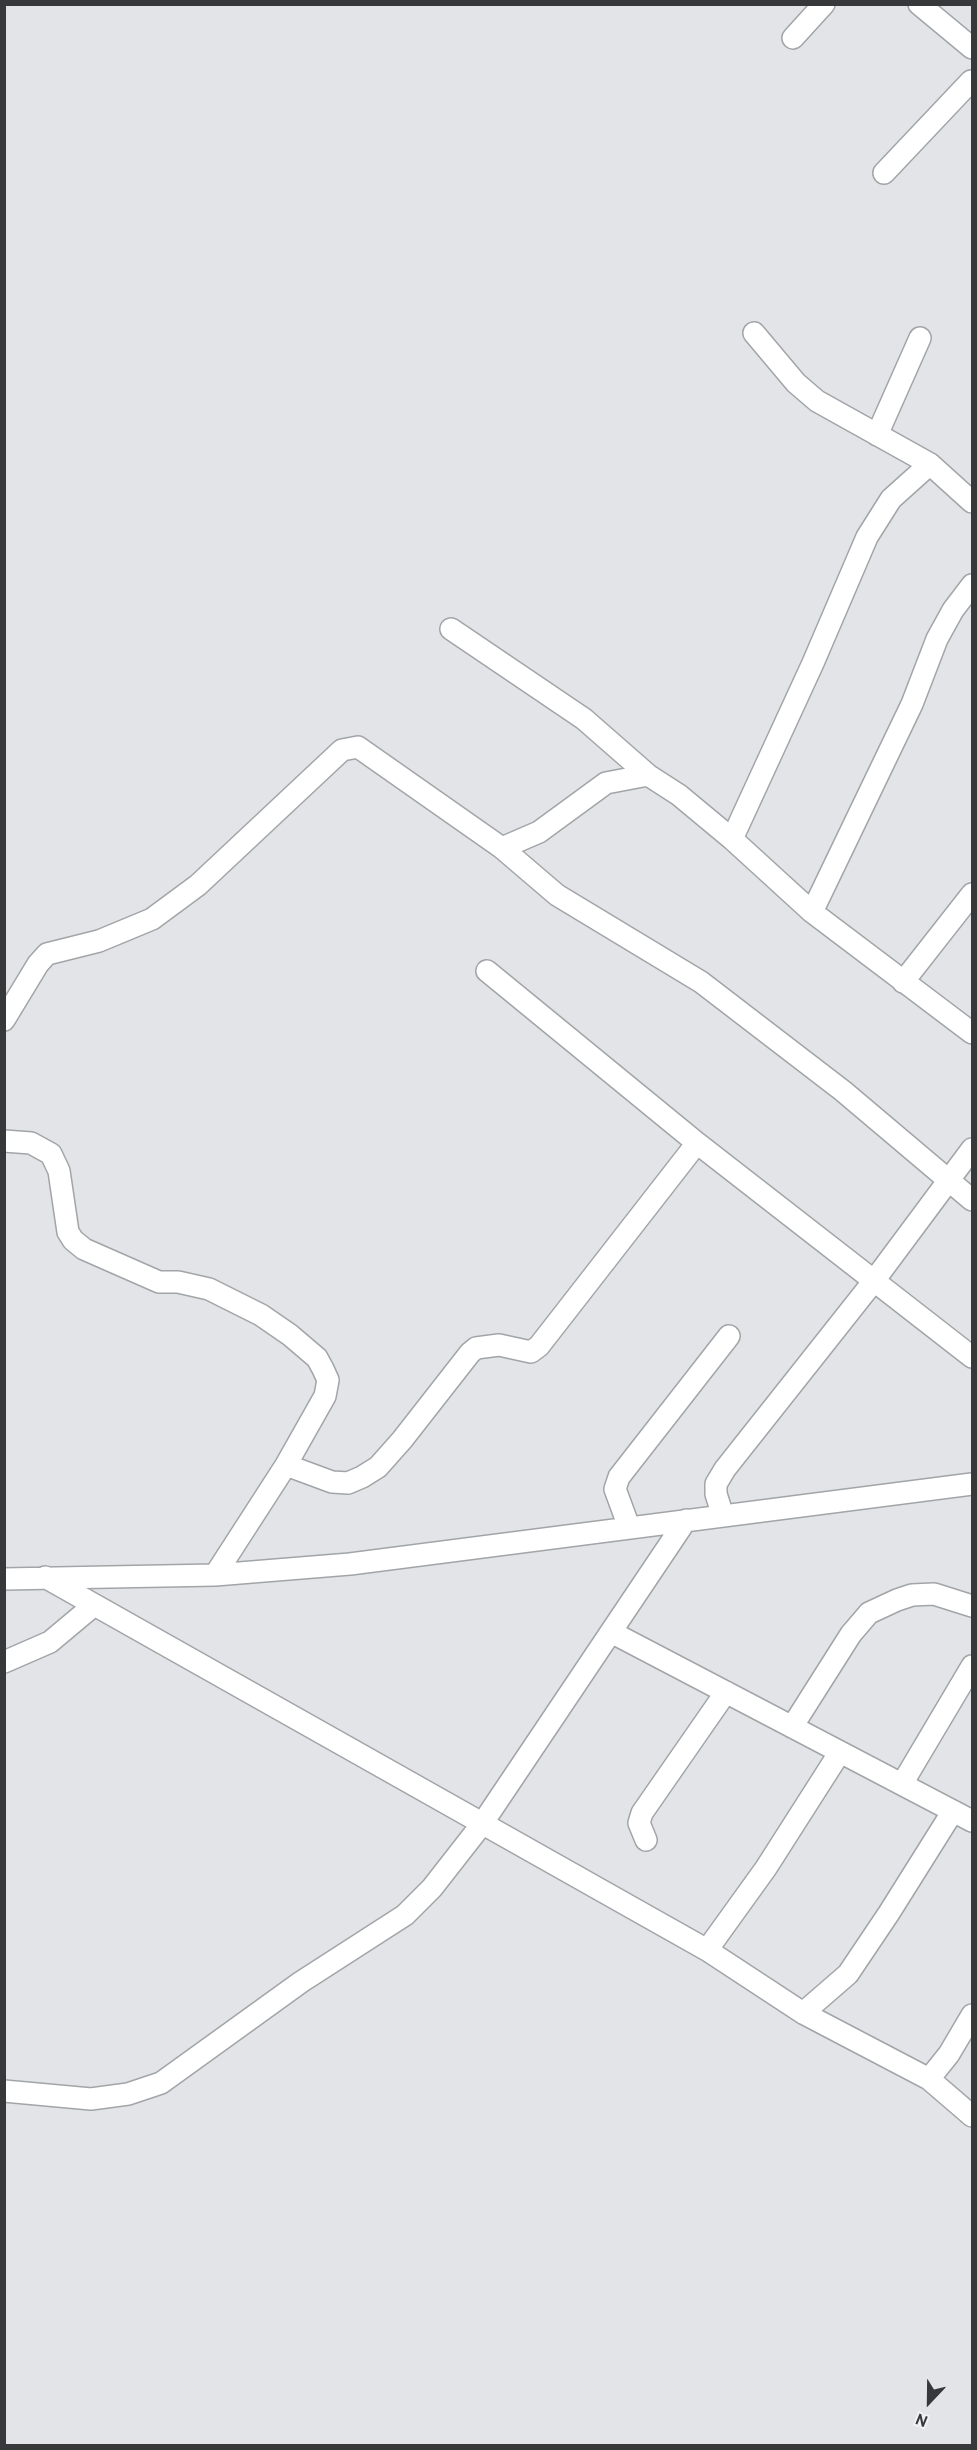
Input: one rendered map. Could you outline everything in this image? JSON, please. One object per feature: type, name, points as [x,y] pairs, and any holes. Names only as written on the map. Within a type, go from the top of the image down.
[{"type":"street","points":[[793,38],[824,4]]},
{"type":"street","points":[[919,4],[972,48]]},
{"type":"street","points":[[884,173],[972,81]]},
{"type":"street","points":[[754,333],[787,373],[817,401],[930,464],[972,502]]},
{"type":"street","points":[[877,435],[920,338]]},
{"type":"street","points":[[732,839],[813,663],[867,537],[891,499],[930,464]]},
{"type":"street","points":[[812,912],[912,704],[937,639],[953,610],[972,585]]},
{"type":"street","points":[[451,629],[584,719],[648,775],[679,795],[732,839],[812,912],[972,1033]]},
{"type":"street","points":[[4,1020],[38,964],[47,954],[99,941],[152,919],[198,885],[342,750],[358,747],[502,848],[557,895],[701,982],[843,1091],[972,1200]]},
{"type":"street","points":[[502,848],[539,831],[606,783],[648,775]]},
{"type":"street","points":[[903,982],[972,894]]},
{"type":"street","points":[[487,971],[697,1143],[972,1357]]},
{"type":"street","points":[[4,1141],[31,1143],[51,1154],[59,1171],[68,1232],[73,1240],[84,1249],[159,1282],[186,1283],[209,1289],[261,1315],[317,1358],[328,1380],[325,1396],[286,1465],[215,1575]]},
{"type":"street","points":[[286,1465],[332,1482],[348,1483],[362,1477],[378,1467],[394,1449],[476,1348],[500,1346],[531,1352],[539,1346],[697,1143]]},
{"type":"street","points":[[723,1516],[716,1494],[716,1484],[724,1469],[873,1282],[972,1149]]},
{"type":"street","points":[[629,1527],[615,1489],[619,1477],[729,1336]]},
{"type":"street","points":[[4,1579],[215,1575],[350,1564],[972,1485]]},
{"type":"street","points":[[4,2091],[91,2099],[128,2094],[161,2083],[301,1982],[405,1915],[432,1888],[482,1824],[686,1520]]},
{"type":"street","points":[[45,1577],[707,1950],[803,2013],[929,2079],[972,2116]]},
{"type":"street","points":[[792,1727],[851,1634],[869,1613],[912,1595],[934,1594],[972,1606]]},
{"type":"street","points":[[4,1662],[50,1642],[93,1606]]},
{"type":"street","points":[[611,1632],[972,1821]]},
{"type":"street","points":[[902,1784],[972,1666]]},
{"type":"street","points":[[646,1840],[639,1822],[642,1813],[726,1692]]},
{"type":"street","points":[[707,1950],[773,1858],[840,1752]]},
{"type":"street","points":[[803,2013],[848,1974],[953,1810]]},
{"type":"street","points":[[929,2079],[950,2054],[972,2015]]}]
